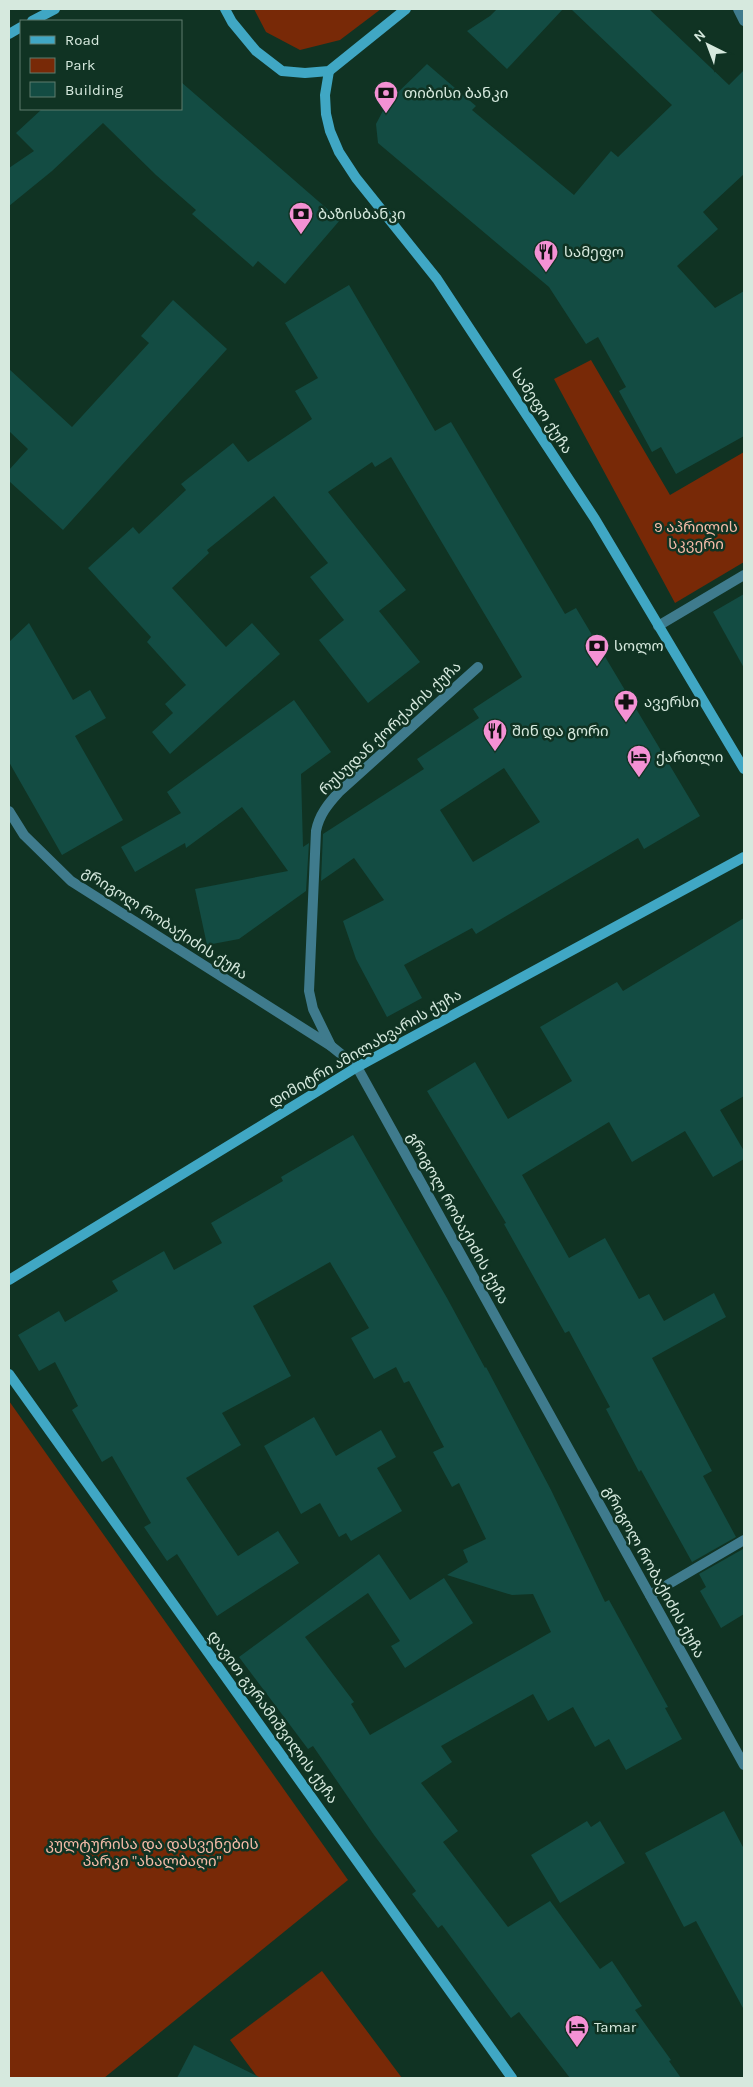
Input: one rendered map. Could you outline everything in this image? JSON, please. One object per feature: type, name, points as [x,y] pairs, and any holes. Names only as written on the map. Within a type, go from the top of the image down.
[{"type":"main road","points":[[34,20],[55,9]]},
{"type":"main road","points":[[225,9],[232,22],[256,51],[282,71],[305,73],[329,71],[406,9]]},
{"type":"main road","points":[[9,34],[20,28]]},
{"type":"main road","name":"სამეფო ქუჩა","points":[[329,71],[325,95],[326,114],[330,131],[339,152],[356,178],[437,279],[596,519],[658,626],[744,767]]},
{"type":"main road","name":"დიმიტრი ამილახვარის ქუჩა","points":[[9,1280],[356,1067],[744,857]]},
{"type":"main road","name":"დავით გურამიშვილის ქუჩა","points":[[9,1374],[512,2078]]},
{"type":"street","points":[[738,9],[744,21]]},
{"type":"street","points":[[658,626],[744,575]]},
{"type":"street","name":"რუსუდან ქორქაძის ქუჩა","points":[[331,1046],[313,1009],[309,991],[318,820],[325,808],[339,792],[478,666]]},
{"type":"street","name":"გრიგოლ რობაქიძის ქუჩა","points":[[9,811],[24,835],[71,881],[331,1046],[356,1067],[744,1765]]},
{"type":"street","points":[[650,1595],[744,1540]]},
{"type":"green space","points":[[254,9],[381,9],[340,40],[300,50],[266,32]]},
{"type":"green space","name":"9 აპრილის სკვერი","points":[[591,360],[670,495],[744,452],[744,562],[675,603],[554,379]]},
{"type":"green space","name":"კულტურისა და დასვენების პარკი \"ახალბაღი\"","points":[[9,1401],[348,1880],[104,2078],[9,2078]]},
{"type":"green space","points":[[322,1971],[402,2078],[258,2078],[230,2040]]},
{"type":"building","points":[[497,9],[563,9],[507,69],[467,31],[490,16]]},
{"type":"building","points":[[571,9],[649,9],[729,85],[744,70],[744,174],[703,212],[718,229],[677,266],[715,308],[744,291],[744,436],[676,474],[661,447],[652,452],[619,391],[626,387],[598,337],[586,344],[549,287],[378,143],[376,124],[387,103],[427,64],[476,106],[472,110],[574,195],[611,151],[618,157],[672,105]]},
{"type":"building","points":[[182,83],[340,220],[285,284],[258,261],[253,267],[192,214],[196,210],[156,175],[103,123],[52,171],[9,206],[9,168],[34,151],[16,133],[41,110],[182,110]]},
{"type":"building","points":[[349,285],[435,431],[451,422],[565,614],[576,608],[700,816],[644,849],[638,838],[476,934],[472,928],[404,965],[422,998],[387,1017],[356,959],[343,921],[384,900],[354,858],[321,881],[323,834],[424,769],[417,759],[479,718],[473,709],[522,677],[391,457],[375,467],[372,462],[328,492],[406,590],[379,611],[420,662],[368,703],[319,640],[344,620],[310,577],[328,563],[274,496],[207,550],[209,553],[172,588],[226,647],[252,623],[280,654],[170,754],[152,732],[173,713],[165,704],[186,685],[147,642],[151,637],[88,568],[133,527],[139,534],[186,490],[181,484],[233,443],[248,462],[312,419],[295,391],[318,378],[285,323]],"holes":[[[504,768],[540,822],[473,862],[440,810]]]},
{"type":"building","points":[[173,300],[227,349],[63,530],[9,481],[9,470],[28,449],[9,431],[9,369],[72,427],[149,343],[141,336]]},
{"type":"building","points":[[744,594],[744,668],[713,612]]},
{"type":"building","points":[[29,623],[73,700],[90,690],[106,718],[75,736],[123,820],[62,855],[9,762],[9,642]]},
{"type":"building","points":[[294,700],[331,752],[301,774],[303,847],[309,843],[306,891],[239,939],[207,945],[195,889],[288,871],[242,807],[186,848],[185,843],[135,872],[121,847],[181,813],[167,792]]},
{"type":"building","points":[[744,918],[744,1096],[720,1110],[744,1151],[744,1159],[713,1177],[685,1131],[632,1162],[609,1122],[522,1175],[569,1258],[605,1238],[639,1299],[649,1294],[664,1321],[714,1293],[726,1317],[652,1358],[712,1471],[703,1476],[736,1537],[692,1562],[641,1470],[639,1472],[606,1409],[610,1407],[569,1331],[565,1333],[504,1224],[506,1223],[427,1091],[475,1062],[508,1119],[572,1081],[540,1027],[617,982],[623,991]]},
{"type":"building","points":[[353,1135],[486,1367],[551,1490],[605,1602],[609,1600],[668,1707],[665,1708],[682,1739],[626,1770],[609,1739],[595,1747],[573,1707],[548,1721],[533,1694],[441,1746],[452,1762],[421,1783],[458,1831],[443,1842],[508,1927],[550,1901],[600,1969],[612,1961],[642,2006],[635,2010],[671,2060],[669,2061],[681,2078],[570,2078],[519,2012],[511,2018],[442,1925],[438,1928],[412,1894],[416,1891],[374,1835],[313,1746],[308,1749],[239,1657],[379,1554],[410,1600],[444,1578],[473,1623],[405,1668],[391,1646],[400,1641],[368,1593],[305,1637],[354,1702],[351,1704],[370,1735],[551,1632],[533,1594],[512,1595],[447,1575],[468,1562],[463,1550],[486,1539],[459,1483],[452,1487],[433,1452],[444,1447],[409,1381],[404,1383],[396,1367],[374,1379],[351,1338],[369,1328],[330,1262],[253,1306],[291,1376],[222,1413],[241,1445],[186,1478],[238,1556],[278,1531],[299,1563],[217,1616],[177,1554],[167,1561],[144,1527],[151,1523],[112,1456],[102,1462],[72,1410],[78,1406],[55,1362],[39,1371],[18,1335],[59,1311],[65,1322],[118,1291],[112,1281],[164,1251],[174,1270],[222,1243],[211,1223],[283,1181],[281,1177]]},
{"type":"building","points":[[314,1417],[336,1456],[381,1430],[396,1457],[377,1468],[402,1511],[351,1541],[346,1533],[339,1537],[320,1503],[301,1514],[264,1446]]},
{"type":"building","points":[[743,1549],[744,1614],[721,1628],[700,1591],[706,1587],[699,1574]]},
{"type":"building","points":[[724,1811],[744,1849],[744,2010],[696,1921],[684,1927],[645,1853]]},
{"type":"building","points":[[587,1821],[591,1827],[600,1821],[625,1863],[560,1903],[531,1855]]},
{"type":"building","points":[[194,2045],[261,2078],[177,2078]]},
{"type":"place","name":"თიბისი ბანკი","points":[[386,114]]},
{"type":"place","name":"ბაზისბანკი","points":[[301,235]]},
{"type":"place","name":"სამეფო","points":[[546,273]]},
{"type":"place","name":"სოლო","points":[[597,667]]},
{"type":"place","name":"ავერსი","points":[[626,723]]},
{"type":"place","name":"შინ და გორი","points":[[495,752]]},
{"type":"place","name":"ქართლი","points":[[639,778]]},
{"type":"place","name":"Tamar","points":[[577,2048]]}]
